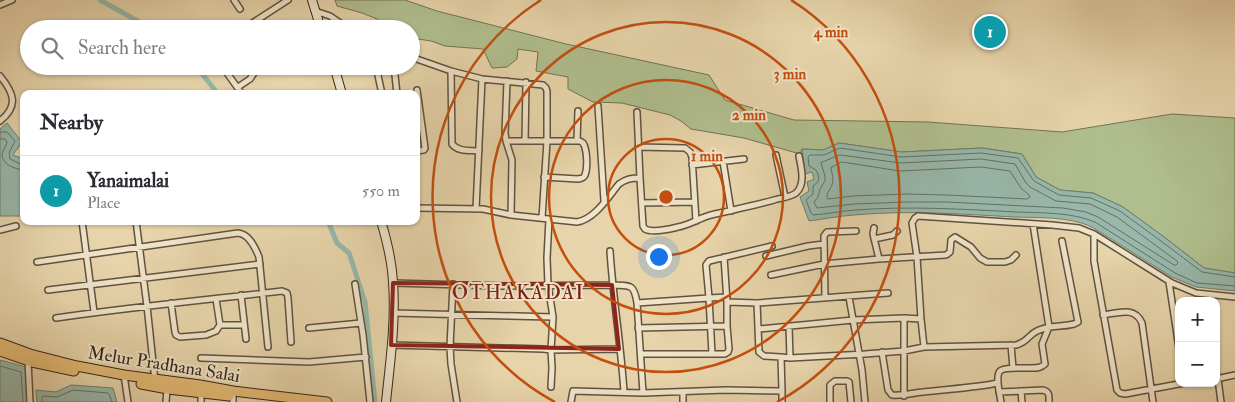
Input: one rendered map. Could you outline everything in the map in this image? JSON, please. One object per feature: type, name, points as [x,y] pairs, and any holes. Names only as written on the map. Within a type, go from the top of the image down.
[{"type":"main road","points":[[312,0],[318,20]]},
{"type":"main road","points":[[337,75],[341,90]]},
{"type":"main road","points":[[382,225],[393,283],[393,313],[386,402]]},
{"type":"main road","name":"Melur Pradhana Salai","points":[[0,343],[30,354],[125,378]]},
{"type":"main road","name":"Melur Pradhana Salai","points":[[0,351],[28,361],[92,375],[155,383],[200,385],[233,397],[282,402]]},
{"type":"main road","name":"Melur Pradhana Salai","points":[[155,383],[167,389],[201,397],[327,402]]},
{"type":"street","points":[[0,5],[12,0]]},
{"type":"street","points":[[234,0],[240,9]]},
{"type":"street","points":[[257,20],[288,0]]},
{"type":"street","points":[[315,11],[336,20]]},
{"type":"street","points":[[420,61],[482,79],[543,84],[546,88],[547,141],[542,218]]},
{"type":"street","points":[[451,71],[452,144],[459,150],[479,150]]},
{"type":"street","points":[[229,75],[240,90]]},
{"type":"street","points":[[238,87],[252,75]]},
{"type":"street","points":[[378,75],[381,90]]},
{"type":"street","points":[[394,75],[396,90]]},
{"type":"street","points":[[0,76],[12,94],[13,101],[10,112],[0,121]]},
{"type":"street","points":[[476,209],[482,79]]},
{"type":"street","points":[[507,81],[505,132],[512,160],[511,215]]},
{"type":"street","points":[[525,141],[526,82]]},
{"type":"street","points":[[598,106],[604,202]]},
{"type":"street","points":[[577,141],[578,111]]},
{"type":"street","points":[[637,112],[643,226],[647,230],[686,226],[710,215],[784,197],[796,192],[802,181],[799,156]]},
{"type":"street","points":[[420,115],[424,150],[420,151]]},
{"type":"street","points":[[506,141],[583,142],[586,149],[586,168],[583,178],[578,180],[544,177]]},
{"type":"street","points":[[638,147],[688,149],[692,165],[696,221]]},
{"type":"street","points":[[776,156],[784,197]]},
{"type":"street","points":[[692,165],[744,159]]},
{"type":"street","points":[[723,161],[731,211]]},
{"type":"street","points":[[420,208],[483,209],[511,215],[577,222],[584,221],[595,212],[624,181],[640,178]]},
{"type":"street","points":[[642,203],[694,202]]},
{"type":"street","points":[[924,347],[917,257],[912,223],[918,216],[1079,228],[1094,234],[1169,282],[1184,289],[1196,293],[1235,297]]},
{"type":"street","points":[[549,218],[548,285],[553,317],[551,387]]},
{"type":"street","points":[[1001,402],[998,383],[1000,370],[1040,367],[1043,366],[1045,361],[1042,344],[1049,327],[1033,224]]},
{"type":"street","points":[[82,225],[94,312]]},
{"type":"street","points":[[136,225],[155,383]]},
{"type":"street","points":[[0,230],[16,226]]},
{"type":"street","points":[[874,228],[874,238],[879,259]]},
{"type":"street","points":[[825,298],[824,236],[827,232],[856,230]]},
{"type":"street","points":[[874,238],[892,235],[897,231]]},
{"type":"street","points":[[37,262],[139,246],[242,233],[256,249],[260,264],[268,347]]},
{"type":"street","points":[[1094,234],[1094,261],[1117,390],[1125,394],[1175,385]]},
{"type":"street","points":[[770,275],[824,264],[946,255],[950,252],[951,240],[955,237],[971,247],[984,260],[1005,262],[1011,260],[1016,255]]},
{"type":"street","points":[[757,303],[760,352],[761,355],[767,357],[790,358],[904,351],[924,347],[1011,345],[1022,343],[1039,330],[1072,325],[1078,322],[1062,241]]},
{"type":"street","points":[[766,256],[824,244]]},
{"type":"street","points":[[712,354],[707,262],[772,246]]},
{"type":"street","points":[[610,251],[624,392]]},
{"type":"street","points":[[641,354],[725,354],[728,352],[724,257]]},
{"type":"street","points":[[48,290],[260,264]]},
{"type":"street","points":[[1169,282],[1178,342]]},
{"type":"street","points":[[393,283],[612,285],[632,287],[636,293],[643,393]]},
{"type":"street","points":[[355,284],[362,323],[370,402]]},
{"type":"street","points":[[453,284],[450,347],[457,402]]},
{"type":"street","points":[[56,318],[282,290],[287,293],[288,298],[292,342]]},
{"type":"street","points":[[637,303],[709,298],[757,303],[888,293]]},
{"type":"street","points":[[242,296],[246,339]]},
{"type":"street","points":[[849,297],[862,370],[865,402]]},
{"type":"street","points":[[171,303],[175,332],[178,336],[212,333],[218,330],[220,325],[216,299]]},
{"type":"street","points":[[1104,315],[1131,311],[1140,317],[1153,402]]},
{"type":"street","points":[[393,313],[553,317]]},
{"type":"street","points":[[904,318],[904,396]]},
{"type":"street","points":[[759,329],[853,320],[921,319]]},
{"type":"street","points":[[309,328],[362,323]]},
{"type":"street","points":[[220,325],[244,325]]},
{"type":"street","points":[[638,328],[727,326]]},
{"type":"street","points":[[789,326],[790,358]]},
{"type":"street","points":[[391,345],[551,350],[620,349]]},
{"type":"street","points":[[1011,345],[1013,368]]},
{"type":"street","points":[[882,352],[888,390],[892,395],[904,396],[920,392],[998,383]]},
{"type":"street","points":[[201,358],[309,362],[366,357]]},
{"type":"street","points":[[780,357],[782,402]]},
{"type":"street","points":[[28,361],[30,402]]},
{"type":"street","points":[[1220,378],[1235,375]]},
{"type":"street","points":[[125,378],[128,402]]},
{"type":"street","points":[[830,402],[830,385],[835,381],[849,382],[851,402]]},
{"type":"street","points":[[1218,387],[1221,402]]},
{"type":"street","points":[[166,402],[167,389]]},
{"type":"street","points":[[571,402],[573,391],[643,393],[726,390],[782,391]]},
{"type":"street","points":[[999,392],[1046,390],[1049,395],[1049,402]]},
{"type":"street","points":[[1021,391],[1022,402]]},
{"type":"street","points":[[683,392],[683,402]]},
{"type":"highlighted area","points":[[393,283],[612,285],[619,349],[391,345]]},
{"type":"green space","points":[[335,0],[405,0],[437,11],[566,44],[709,75],[725,100],[794,120],[928,122],[1062,132],[1172,114],[1235,118],[1235,273],[1204,268],[1123,207],[1093,193],[1060,190],[1036,177],[1022,154],[982,148],[902,152],[839,143],[823,150],[802,149],[800,154],[744,138],[691,129],[670,115],[622,103],[593,102],[568,89],[568,77],[536,71],[538,52],[518,49],[517,59],[507,67],[492,68],[483,49],[445,46],[420,39],[420,20],[378,20],[337,6]]},
{"type":"water","points":[[7,123],[20,139],[20,145],[13,155],[20,158],[20,216],[0,216],[0,129]]},
{"type":"water","points":[[839,143],[902,152],[982,148],[1022,154],[1036,177],[1060,190],[1093,193],[1123,207],[1204,268],[1235,273],[1235,291],[1196,287],[1172,277],[1092,227],[1063,219],[914,213],[854,215],[809,221],[800,197],[809,191],[807,182],[814,179],[812,172],[805,174],[802,149],[823,150]]},
{"type":"water","points":[[0,360],[26,367],[28,402],[0,402]]},
{"type":"water","points":[[71,385],[113,388],[117,402],[37,402],[36,390],[56,392]]},
{"type":"waterway","points":[[100,0],[136,20]]},
{"type":"waterway","points":[[203,75],[215,90]]},
{"type":"waterway","points":[[330,225],[337,243],[349,253],[365,302],[375,402]]},
{"type":"place","name":"Yanaimalai","points":[[990,32]]},
{"type":"district","name":"OTHAKADAI","points":[[518,292]]}]
